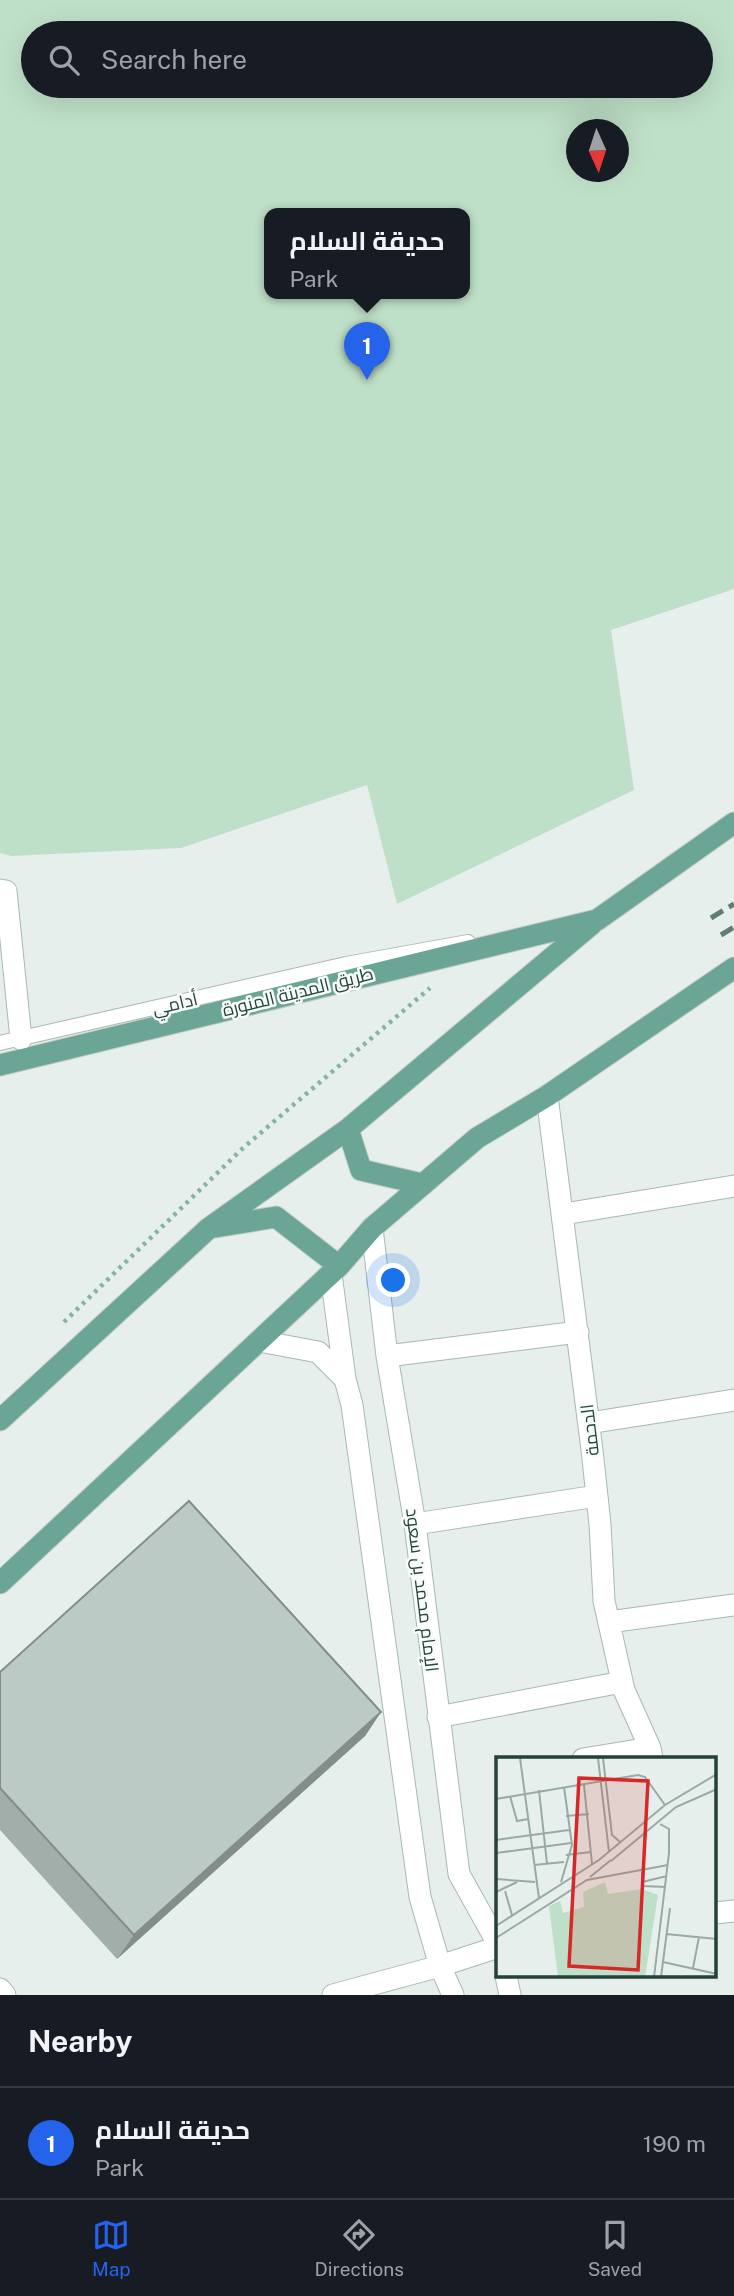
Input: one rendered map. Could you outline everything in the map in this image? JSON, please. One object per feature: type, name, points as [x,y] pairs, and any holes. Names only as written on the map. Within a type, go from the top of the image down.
[{"type":"main road","name":"طريق المدينة المنورة","points":[[0,1420],[209,1228],[348,1129],[597,920],[734,823]]},
{"type":"main road","name":"طريق المدينة المنورة","points":[[0,1065],[597,920]]},
{"type":"main road","points":[[0,1583],[335,1270],[372,1228],[422,1184],[477,1138],[547,1096],[734,968]]},
{"type":"main road","points":[[348,1129],[361,1170],[422,1184]]},
{"type":"main road","points":[[209,1228],[275,1217],[335,1270]]},
{"type":"street","points":[[0,890],[6,891],[6,935],[22,1038]]},
{"type":"street","name":"الدحمة","points":[[547,1096],[589,1423],[604,1601],[622,1682],[651,1753]]},
{"type":"street","points":[[564,1214],[734,1186]]},
{"type":"street","name":"الإمام محمد بن سعود","points":[[372,1228],[387,1356],[415,1524],[459,1874],[496,1941]]},
{"type":"street","points":[[335,1270],[345,1379],[352,1405],[421,1897],[440,1966],[453,1995]]},
{"type":"street","points":[[387,1356],[578,1332]]},
{"type":"street","points":[[259,1341],[318,1352],[345,1379]]},
{"type":"street","points":[[589,1423],[734,1400]]},
{"type":"street","points":[[415,1524],[597,1496]]},
{"type":"street","points":[[609,1622],[734,1605]]},
{"type":"street","points":[[438,1717],[622,1682]]},
{"type":"street","points":[[606,1757],[651,1753]]},
{"type":"street","points":[[716,1913],[734,1910]]},
{"type":"street","points":[[333,1995],[440,1966],[496,1946]]},
{"type":"street","points":[[0,1989],[5,1995]]},
{"type":"lane","name":"أدامي","points":[[0,1043],[346,964],[597,920]]},
{"type":"path","points":[[58,1327],[243,1147],[433,985]]},
{"type":"green space","points":[[0,0],[734,0],[734,589],[611,630],[634,790],[397,904],[367,785],[181,848],[11,856],[0,853]]},
{"type":"building","points":[[189,1501],[381,1712],[134,1935],[0,1788],[0,1672]]},
{"type":"railway","points":[[711,918],[734,904]]},
{"type":"railway","points":[[721,935],[734,927]]},
{"type":"place","name":"حديقة السلام","points":[[367,380]]}]
